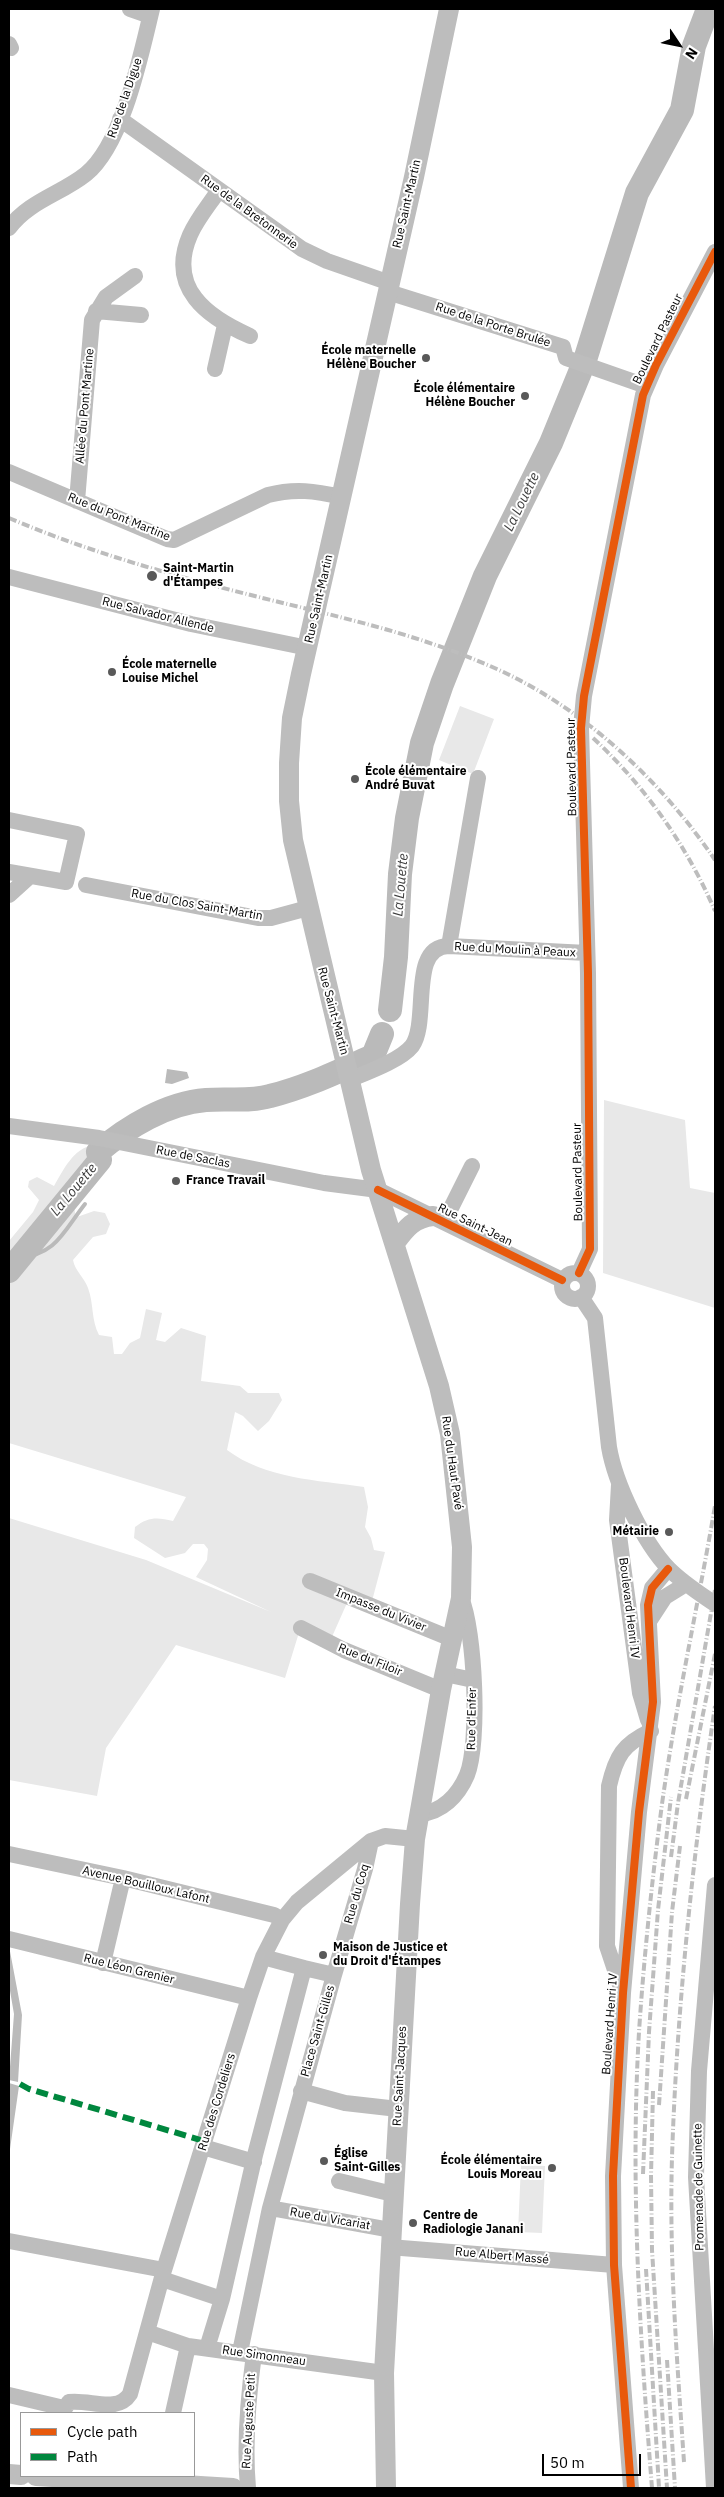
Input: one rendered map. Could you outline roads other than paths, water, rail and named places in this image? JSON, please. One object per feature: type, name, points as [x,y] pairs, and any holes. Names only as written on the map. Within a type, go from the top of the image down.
[{"type":"main road","name":"Rue Saint-Martin","points":[[378,1190],[293,840],[289,782],[292,718],[389,287],[449,9]]},
{"type":"main road","name":"Rue du Haut Pavé","points":[[378,1190],[439,1386],[450,1434],[462,1547],[461,1598],[443,1683],[420,1814]]},
{"type":"main road","points":[[395,1243],[409,1224],[422,1218],[438,1219]]},
{"type":"main road","name":"Rue Saint-Jacques","points":[[386,2488],[384,2373],[390,2239],[415,1840],[420,1814]]},
{"type":"main road","points":[[60,2477],[233,2488]]},
{"type":"street","points":[[130,9],[151,13]]},
{"type":"street","name":"Rue de la Digue","points":[[9,228],[19,215],[34,204],[87,174],[101,158],[120,119],[151,13]]},
{"type":"street","name":"Rue de la Bretonnerie","points":[[120,119],[302,249],[389,287]]},
{"type":"street","points":[[219,190],[190,235],[184,254],[184,270],[188,289],[198,302],[225,325],[250,336]]},
{"type":"street","name":"Boulevard Pasteur","points":[[579,1273],[590,1249],[587,953],[581,728],[584,696],[607,573],[646,386],[715,252]]},
{"type":"street","name":"Allée du Pont Martine","points":[[77,501],[92,320],[106,298],[134,276]]},
{"type":"street","name":"Rue de la Porte Brulée","points":[[389,287],[563,347],[566,358],[574,362],[646,386]]},
{"type":"street","points":[[96,312],[141,315]]},
{"type":"street","points":[[214,368],[225,325]]},
{"type":"street","name":"Rue du Pont Martine","points":[[9,472],[174,540],[268,495],[282,492],[315,491],[342,497]]},
{"type":"street","name":"Rue Salvador Allende","points":[[9,577],[191,624],[308,648]]},
{"type":"street","points":[[449,946],[478,778]]},
{"type":"street","points":[[9,820],[78,834],[66,882],[9,872]]},
{"type":"street","points":[[9,895],[30,876]]},
{"type":"street","name":"Rue du Clos Saint-Martin","points":[[86,885],[258,918],[271,918],[308,908]]},
{"type":"street","name":"Rue du Moulin à Peaux","points":[[349,1071],[400,1055],[413,1044],[419,1027],[425,962],[432,951],[449,946],[573,954],[587,953]]},
{"type":"street","name":"Rue de Saclas","points":[[9,1126],[125,1143],[324,1183],[378,1190]]},
{"type":"street","points":[[438,1219],[472,1166]]},
{"type":"street","name":"Rue Saint-Jean","points":[[378,1190],[562,1280]]},
{"type":"street","points":[[579,1273],[584,1276],[588,1286],[587,1291],[581,1298],[575,1299],[566,1296],[561,1287],[562,1280],[569,1274],[579,1273]]},
{"type":"street","points":[[581,1298],[595,1318],[609,1447],[612,1467],[619,1485],[645,1534],[668,1569],[715,1604]]},
{"type":"street","name":"Boulevard Henri IV","points":[[619,1485],[617,1520],[640,1692],[651,1731]]},
{"type":"street","name":"Boulevard Henri IV","points":[[631,2488],[614,2266],[613,2176],[623,1993],[638,1812],[651,1731],[653,1672],[648,1605],[652,1588],[668,1569]]},
{"type":"street","name":"Impasse du Vivier","points":[[310,1581],[452,1639]]},
{"type":"street","name":"Boulevard Henri IV","points":[[650,1620],[665,1597],[686,1584]]},
{"type":"street","name":"Rue d'Enfer","points":[[420,1814],[432,1813],[444,1806],[459,1791],[467,1774],[473,1744],[473,1680],[467,1612],[461,1598]]},
{"type":"street","name":"Rue du Filoir","points":[[300,1628],[344,1650],[443,1683],[473,1680]]},
{"type":"street","name":"Boulevard Henri IV","points":[[623,1993],[607,1946],[610,1786],[612,1772],[623,1751],[631,1741],[651,1731]]},
{"type":"street","points":[[371,1840],[385,1836],[415,1840]]},
{"type":"street","name":"Rue des Cordeliers","points":[[65,2408],[78,2401],[118,2405],[125,2402],[130,2394],[163,2275],[262,1957],[282,1920],[309,1891],[371,1840]]},
{"type":"street","name":"Rue du Coq","points":[[334,1976],[365,1869],[371,1840]]},
{"type":"street","name":"Avenue Bouilloux Lafont","points":[[9,1854],[123,1878],[274,1915],[282,1920]]},
{"type":"street","points":[[103,1963],[123,1878]]},
{"type":"street","name":"Promenade de Guinette","points":[[714,2488],[696,2178],[699,2071],[715,1885]]},
{"type":"street","name":"Rue Léon Grenier","points":[[9,1940],[249,1998]]},
{"type":"street","name":"Place Saint-Gilles","points":[[247,2353],[270,2208],[334,1976],[262,1957]]},
{"type":"street","points":[[207,2348],[222,2299],[254,2162],[304,1968]]},
{"type":"street","points":[[301,2091],[345,2103],[398,2109]]},
{"type":"street","points":[[203,2147],[254,2162]]},
{"type":"street","points":[[339,2181],[393,2194]]},
{"type":"street","name":"Rue du Vicariat","points":[[270,2208],[390,2239]]},
{"type":"street","name":"Rue Albert Massé","points":[[390,2239],[614,2266]]},
{"type":"street","points":[[9,2241],[163,2275],[222,2299]]},
{"type":"street","name":"Rue Simonneau","points":[[147,2332],[188,2346],[384,2373]]},
{"type":"street","points":[[172,2412],[188,2346]]},
{"type":"street","name":"Rue Auguste Petit","points":[[247,2353],[249,2392],[245,2458],[248,2488]]},
{"type":"street","points":[[9,2395],[65,2408]]},
{"type":"waterway","name":"La Louette","points":[[390,1010],[396,957],[400,874],[407,818],[422,743],[442,684],[485,576],[551,443],[585,360],[637,193],[682,110],[694,46],[708,9]]},
{"type":"waterway","name":"La Louette","points":[[9,1271],[100,1160],[98,1152],[135,1125],[162,1111],[191,1102],[262,1098],[309,1083],[373,1056],[382,1034]]},
{"type":"waterway","points":[[19,1258],[32,1256],[51,1247],[85,1204]]},
{"type":"railway","points":[[9,518],[43,532],[146,567],[394,632],[446,649],[499,670],[531,686],[562,706],[592,727],[620,751],[671,803],[715,860]]},
{"type":"railway","points":[[593,738],[630,776],[663,818],[691,863],[715,911]]},
{"type":"railway","points":[[652,2488],[640,2317],[636,2203],[636,2089],[639,2032],[643,1975],[662,1804],[715,1506]]},
{"type":"railway","points":[[671,1857],[678,1803],[715,1590]]},
{"type":"railway","points":[[686,1799],[715,1654]]},
{"type":"railway","points":[[684,2462],[673,2271],[671,2195],[674,2100],[687,1931],[715,1706]]},
{"type":"railway","points":[[643,2174],[649,2032],[658,1910],[671,1797]]},
{"type":"railway","points":[[659,2105],[672,1912],[680,1846]]},
{"type":"railway","points":[[653,2091],[652,2250],[667,2488]]},
{"type":"railway","points":[[646,2269],[659,2488]]},
{"type":"railway","points":[[667,2360],[675,2488]]},
{"type":"place","name":"École maternelle Hélène Boucher","points":[[426,358]]},
{"type":"place","name":"École élémentaire Hélène Boucher","points":[[525,396]]},
{"type":"place","name":"Saint-Martin d'Étampes","points":[[152,576]]},
{"type":"place","name":"École maternelle Louise Michel","points":[[112,672]]},
{"type":"place","name":"École élémentaire André Buvat","points":[[355,779]]},
{"type":"place","name":"France Travail","points":[[176,1181]]},
{"type":"place","name":"Métairie","points":[[669,1532]]},
{"type":"place","name":"Maison de Justice et du Droit d'Étampes","points":[[323,1955]]},
{"type":"place","name":"Église Saint-Gilles","points":[[324,2161]]},
{"type":"place","name":"École élémentaire Louis Moreau","points":[[552,2168]]},
{"type":"place","name":"Centre de Radiologie Janani","points":[[413,2223]]}]
